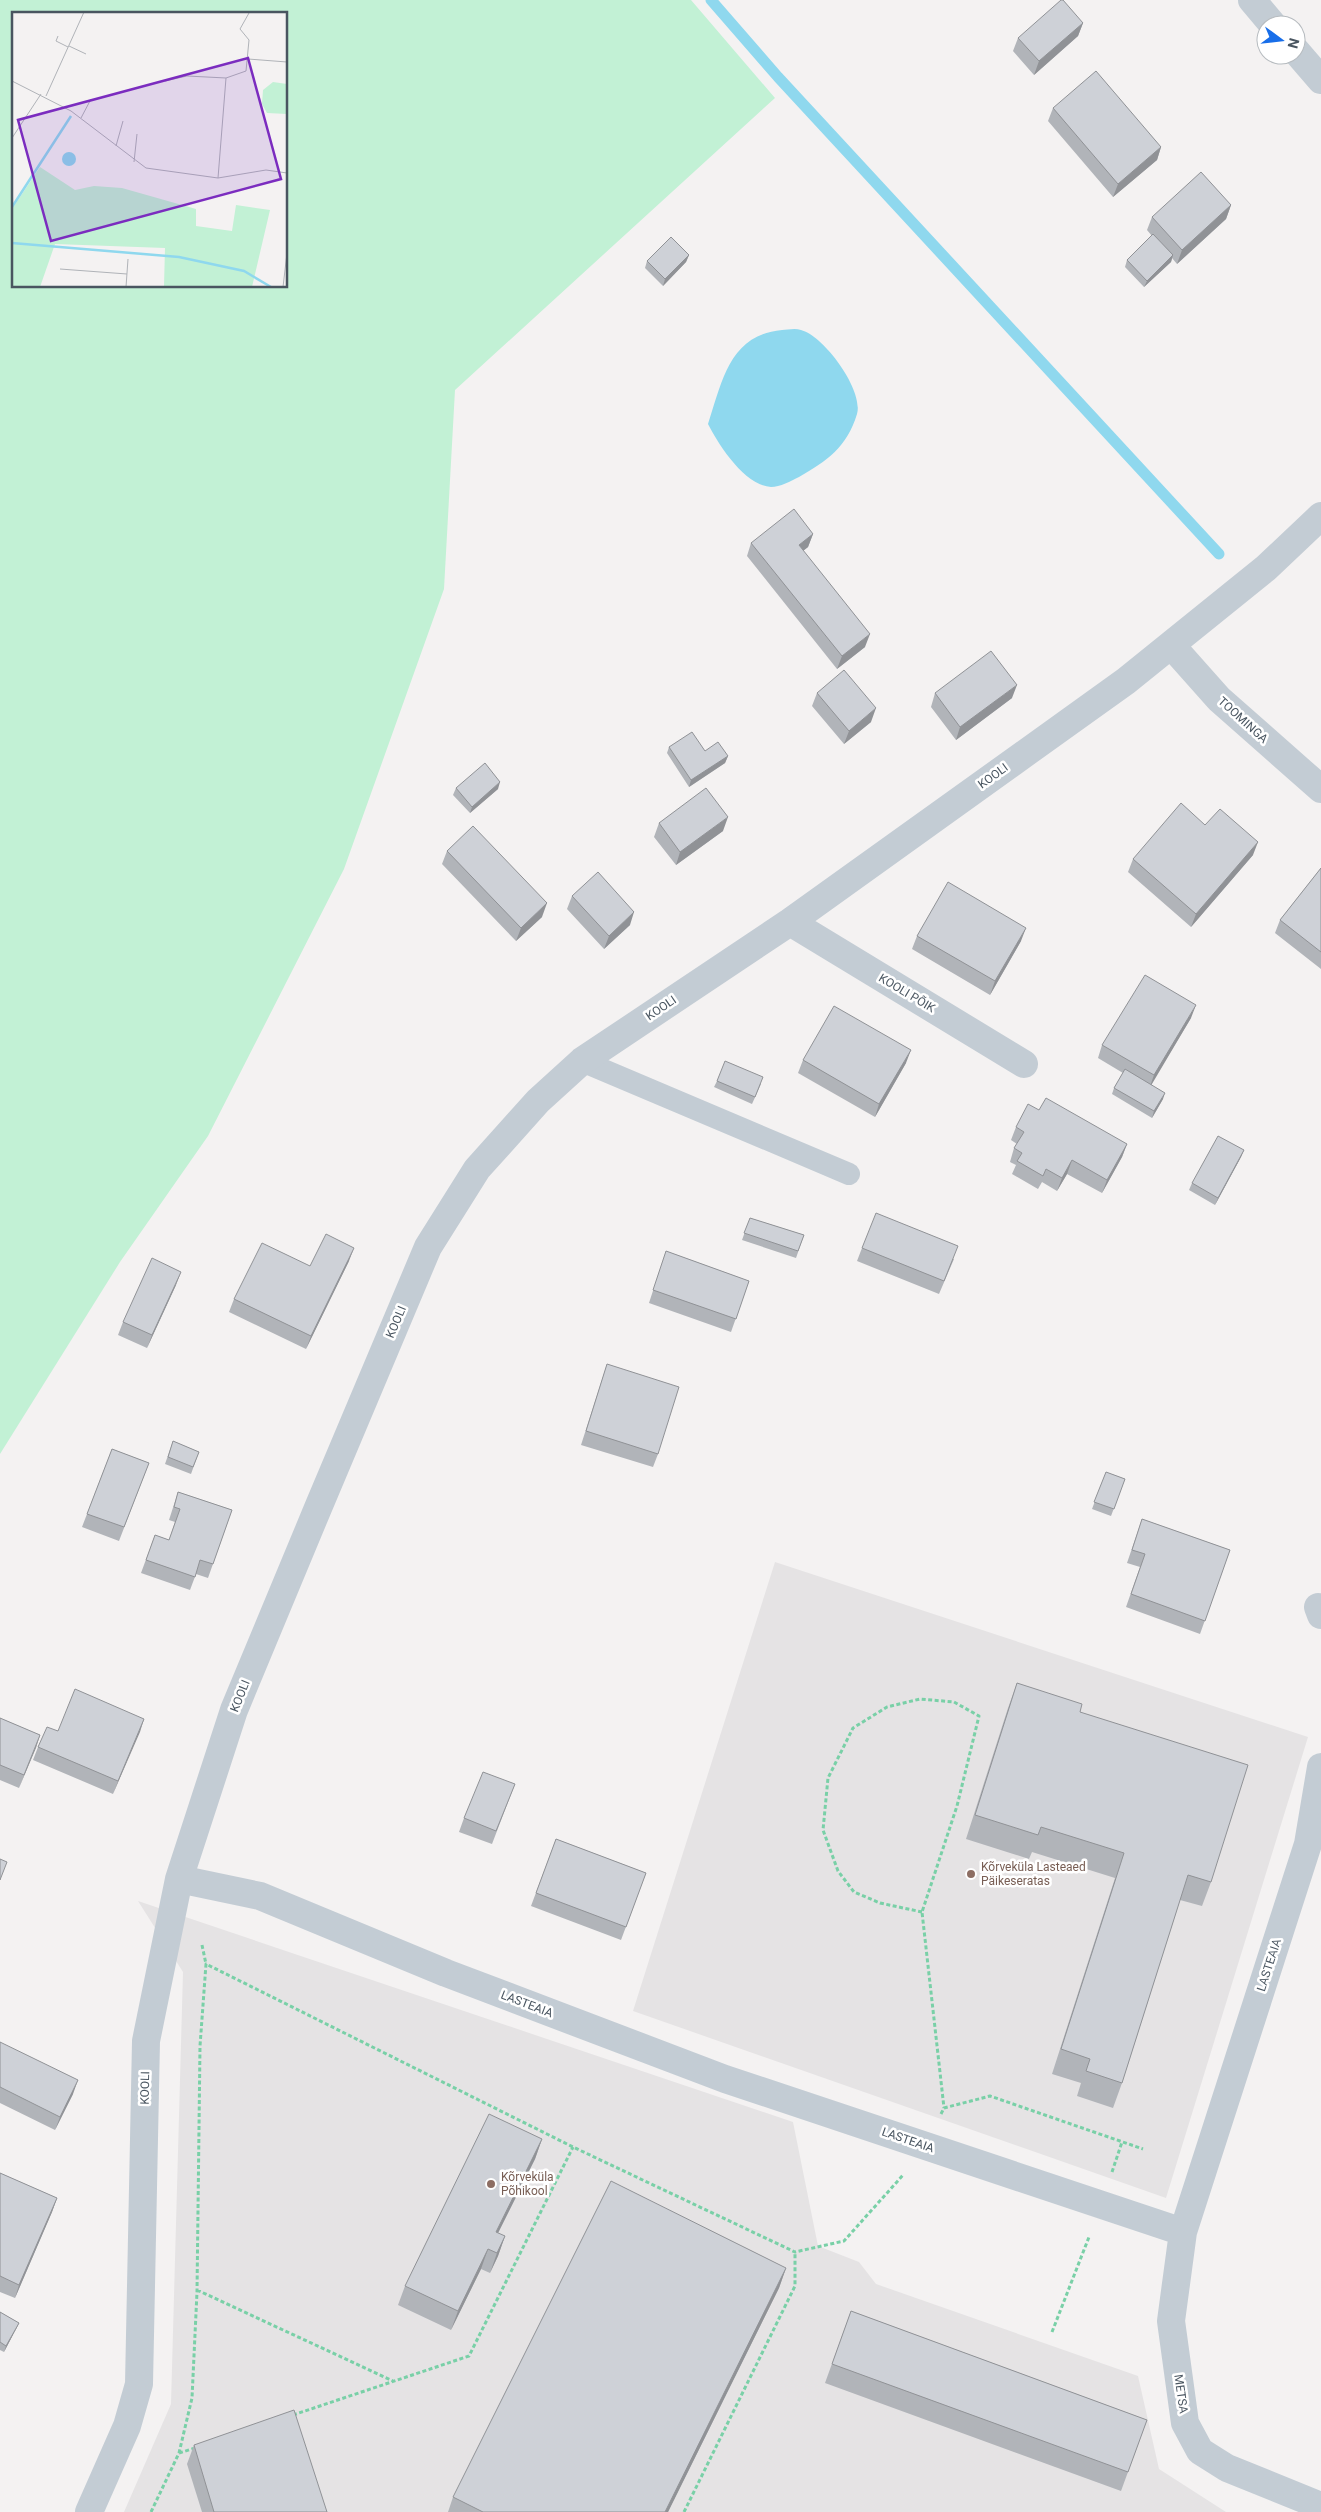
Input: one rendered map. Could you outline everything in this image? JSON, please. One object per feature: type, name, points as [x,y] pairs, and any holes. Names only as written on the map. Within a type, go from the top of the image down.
[{"type":"street","points":[[1252,0],[1265,15]]},
{"type":"street","points":[[1306,63],[1321,80]]},
{"type":"street","name":"KOOLI","points":[[89,2512],[127,2426],[138,2384],[146,2041],[179,1879],[234,1710],[428,1247],[477,1169],[538,1101],[582,1061],[790,922],[1126,681],[1266,568],[1321,516]]},
{"type":"street","name":"TOOMINGA","points":[[1171,645],[1219,699],[1321,789]]},
{"type":"street","name":"KOOLI PÕIK","points":[[790,922],[1024,1064]]},
{"type":"street","name":"LASTEAIA","points":[[179,1879],[260,1896],[446,1973],[716,2076],[1183,2232],[1308,1844],[1321,1767]]},
{"type":"street","name":"METSA","points":[[1183,2232],[1170,2321],[1185,2423],[1200,2451],[1228,2468],[1312,2507]]},
{"type":"lane","points":[[582,1061],[849,1174]]},
{"type":"path","points":[[206,1964],[573,2147],[795,2252],[844,2241],[928,2147],[944,2108],[922,1912],[957,1806],[980,1716],[954,1702],[920,1699],[887,1707],[852,1728],[828,1778],[823,1830],[838,1871],[854,1892],[880,1903],[922,1912]]},
{"type":"path","points":[[151,2512],[179,2453],[192,2398],[197,2290],[200,2046],[206,1964],[200,1938]]},
{"type":"path","points":[[944,2108],[990,2096],[1143,2150]]},
{"type":"path","points":[[291,2416],[469,2356],[573,2147]]},
{"type":"path","points":[[684,2512],[794,2286],[795,2252]]},
{"type":"path","points":[[197,2290],[394,2382]]},
{"type":"path","points":[[179,2453],[197,2447]]},
{"type":"shaded area","name":"Kõrveküla Lasteaed Päikeseratas","points":[[775,1562],[1308,1737],[1166,2198],[633,2011]]},
{"type":"shaded area","name":"Kõrveküla Põhikool","points":[[138,1901],[793,2122],[818,2246],[859,2262],[876,2284],[1138,2376],[1159,2469],[1226,2512],[124,2512],[171,2404],[183,1972]]},
{"type":"green space","points":[[0,0],[691,0],[775,98],[455,390],[444,589],[344,869],[208,1136],[120,1262],[0,1454]]},
{"type":"water","points":[[799,329],[810,334],[820,342],[831,353],[848,378],[858,404],[853,426],[848,436],[835,452],[799,477],[782,485],[771,487],[761,485],[742,472],[725,452],[708,424],[724,377],[730,363],[739,351],[750,341],[764,334]]},
{"type":"building","points":[[1061,0],[1083,23],[1039,61],[1018,38]]},
{"type":"building","points":[[1096,71],[1161,147],[1118,184],[1053,108]]},
{"type":"building","points":[[1201,172],[1231,205],[1182,250],[1152,217]]},
{"type":"building","points":[[1153,234],[1173,255],[1147,281],[1127,260]]},
{"type":"building","points":[[671,237],[689,255],[665,279],[647,261]]},
{"type":"building","points":[[794,509],[813,534],[799,545],[870,634],[842,656],[751,543]]},
{"type":"building","points":[[991,651],[1017,685],[960,727],[935,693]]},
{"type":"building","points":[[844,670],[876,708],[849,731],[817,693]]},
{"type":"building","points":[[692,732],[705,751],[718,742],[728,756],[691,780],[669,747]]},
{"type":"building","points":[[485,763],[500,782],[472,807],[456,788]]},
{"type":"building","points":[[706,788],[728,817],[680,852],[659,823]]},
{"type":"building","points":[[1181,803],[1205,825],[1220,809],[1258,842],[1196,914],[1133,859]]},
{"type":"building","points":[[473,826],[547,903],[521,928],[447,851]]},
{"type":"building","points":[[1321,868],[1321,952],[1280,920]]},
{"type":"building","points":[[598,872],[634,912],[609,936],[572,896]]},
{"type":"building","points":[[948,882],[1026,928],[995,981],[917,936]]},
{"type":"building","points":[[1145,975],[1196,1005],[1154,1075],[1102,1045]]},
{"type":"building","points":[[834,1006],[911,1050],[879,1104],[803,1060]]},
{"type":"building","points":[[725,1061],[763,1077],[755,1097],[717,1081]]},
{"type":"building","points":[[1125,1069],[1165,1093],[1154,1111],[1114,1088]]},
{"type":"building","points":[[1046,1098],[1127,1144],[1107,1180],[1072,1160],[1062,1178],[1046,1169],[1043,1176],[1017,1161],[1022,1153],[1014,1148],[1024,1132],[1016,1127],[1028,1104],[1039,1110]]},
{"type":"building","points":[[1218,1136],[1244,1150],[1218,1198],[1192,1183]]},
{"type":"building","points":[[876,1213],[958,1246],[944,1281],[862,1248]]},
{"type":"building","points":[[750,1218],[804,1235],[798,1251],[744,1233]]},
{"type":"building","points":[[326,1234],[354,1248],[311,1336],[234,1299],[262,1243],[310,1266]]},
{"type":"building","points":[[666,1251],[749,1281],[736,1319],[653,1290]]},
{"type":"building","points":[[152,1258],[181,1272],[152,1335],[123,1322]]},
{"type":"building","points":[[607,1364],[679,1387],[658,1454],[586,1431]]},
{"type":"building","points":[[173,1441],[199,1452],[193,1467],[168,1457]]},
{"type":"building","points":[[112,1449],[149,1463],[124,1527],[87,1514]]},
{"type":"building","points":[[1106,1472],[1125,1479],[1114,1509],[1094,1502]]},
{"type":"building","points":[[178,1492],[232,1510],[213,1564],[200,1560],[195,1577],[146,1560],[155,1535],[169,1540],[180,1509],[174,1507]]},
{"type":"building","points":[[1142,1519],[1230,1550],[1205,1621],[1131,1594],[1145,1554],[1132,1550]]},
{"type":"building","points":[[1017,1683],[1082,1704],[1080,1712],[1248,1765],[1211,1882],[1188,1875],[1122,2083],[1086,2071],[1090,2059],[1061,2049],[1124,1853],[1041,1827],[1038,1835],[975,1815]]},
{"type":"building","points":[[75,1689],[144,1719],[118,1781],[38,1747],[47,1727],[58,1731]]},
{"type":"building","points":[[0,1718],[40,1735],[24,1775],[0,1765]]},
{"type":"building","points":[[483,1772],[515,1784],[496,1831],[464,1818]]},
{"type":"building","points":[[556,1839],[646,1873],[626,1927],[536,1893]]},
{"type":"building","points":[[0,1859],[7,1862],[0,1880]]},
{"type":"building","points":[[0,2042],[78,2080],[60,2117],[0,2087]]},
{"type":"building","points":[[489,2114],[542,2139],[496,2232],[505,2236],[497,2253],[488,2249],[458,2311],[405,2286]]},
{"type":"building","points":[[0,2173],[57,2198],[19,2285],[0,2276]]},
{"type":"building","points":[[611,2181],[786,2268],[665,2512],[483,2512],[453,2497]]},
{"type":"building","points":[[851,2311],[1147,2420],[1128,2472],[832,2364]]},
{"type":"building","points":[[0,2312],[19,2323],[6,2346],[0,2342]]},
{"type":"building","points":[[294,2410],[327,2512],[214,2512],[194,2445]]},
{"type":"waterway","points":[[711,0],[778,77],[1219,554]]},
{"type":"place","name":"Kõrveküla Lasteaed Päikeseratas","points":[[971,1874]]},
{"type":"place","name":"Kõrveküla Põhikool","points":[[491,2184]]}]
